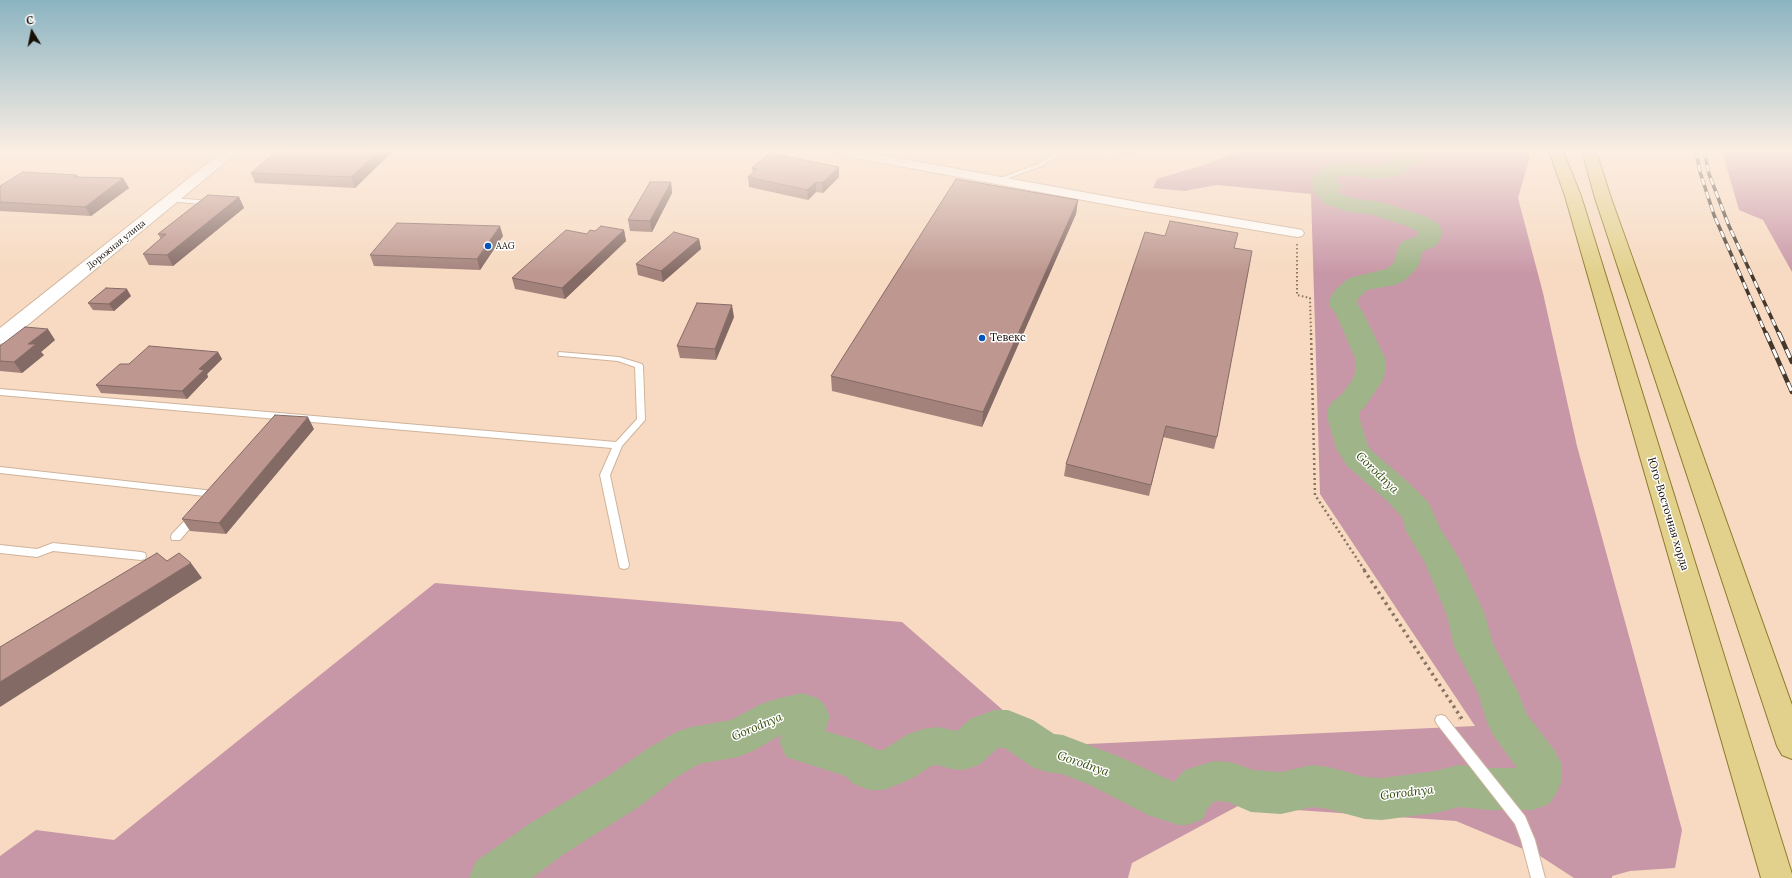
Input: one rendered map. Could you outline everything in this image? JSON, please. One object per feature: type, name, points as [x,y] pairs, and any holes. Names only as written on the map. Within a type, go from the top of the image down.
[{"type":"main road","name":"Дорожная улица","points":[[0,338],[181,192]]},
{"type":"main road","name":"Юго-Восточная хорда","points":[[1571,192],[1777,878]]},
{"type":"main road","points":[[1601,192],[1792,746]]},
{"type":"main road","points":[[1754,804],[1761,878]]},
{"type":"street","points":[[1062,192],[1297,233]]},
{"type":"lane","points":[[171,200],[217,203]]},
{"type":"lane","points":[[562,354],[619,359],[639,366],[641,420],[618,445],[606,475],[624,565]]},
{"type":"lane","points":[[0,392],[618,445]]},
{"type":"lane","points":[[274,427],[284,416]]},
{"type":"lane","points":[[0,470],[217,491],[176,537]]},
{"type":"lane","points":[[0,549],[37,553],[53,548],[141,556]]},
{"type":"lane","points":[[1441,720],[1500,792],[1520,820],[1528,840],[1538,878]]},
{"type":"path","points":[[1297,233],[1297,295],[1310,298],[1315,495],[1462,719],[1441,720]]},
{"type":"shaded area","points":[[1290,192],[1520,192],[1518,198],[1543,293],[1577,446],[1682,830],[1675,868],[1630,871],[1612,876],[1612,878],[1574,878],[1540,856],[1456,821],[1238,806],[1132,863],[1128,878],[0,878],[0,856],[36,830],[114,840],[435,583],[902,622],[1044,746],[1475,726],[1320,494],[1311,194]]},
{"type":"shaded area","points":[[1734,192],[1792,192],[1792,272],[1763,220],[1739,210]]},
{"type":"building","points":[[0,192],[105,192],[85,207],[0,202]]},
{"type":"building","points":[[644,192],[666,192],[650,221],[628,220]]},
{"type":"building","points":[[948,192],[1031,192],[1078,200],[983,412],[831,376]]},
{"type":"building","points":[[208,195],[239,197],[167,255],[143,254],[166,234],[158,234]]},
{"type":"building","points":[[1170,221],[1238,233],[1234,248],[1252,251],[1217,437],[1166,426],[1151,485],[1066,464],[1145,232],[1165,236]]},
{"type":"building","points":[[397,223],[500,226],[477,259],[370,255]]},
{"type":"building","points":[[601,226],[624,230],[562,288],[512,278],[566,230],[587,234],[590,230],[595,231]]},
{"type":"building","points":[[674,232],[699,239],[661,271],[636,264]]},
{"type":"building","points":[[106,288],[127,289],[109,304],[88,303]]},
{"type":"building","points":[[697,303],[732,305],[715,349],[677,346]]},
{"type":"building","points":[[25,327],[48,329],[28,344],[36,344],[14,362],[0,361],[0,346]]},
{"type":"building","points":[[149,346],[218,352],[199,369],[204,370],[182,391],[96,385],[120,364],[129,364]]},
{"type":"building","points":[[275,415],[308,417],[219,523],[182,519]]},
{"type":"building","points":[[157,553],[167,561],[179,553],[191,563],[0,682],[0,647]]},
{"type":"waterway","name":"Gorodnya","points":[[493,878],[548,838],[624,791],[662,763],[691,746],[738,738],[776,717],[802,711],[809,717],[803,732],[801,743],[859,761],[869,770],[884,770],[898,764],[923,748],[938,746],[951,750],[964,751],[985,732],[994,729],[1008,729],[1018,733],[1047,753],[1063,755],[1105,771],[1164,800],[1178,804],[1187,804],[1191,795],[1201,785],[1214,781],[1231,782],[1251,791],[1281,793],[1312,786],[1328,788],[1365,798],[1382,799],[1435,792],[1459,786],[1490,789],[1533,789],[1540,780],[1540,765],[1508,722],[1498,692],[1474,646],[1466,615],[1442,560],[1424,531],[1417,512],[1398,492],[1359,458],[1352,448],[1344,420],[1343,409],[1353,401],[1368,380],[1371,369],[1370,358],[1349,312],[1343,305],[1343,300],[1346,295],[1358,284],[1386,279],[1395,275],[1405,267],[1412,246],[1427,241],[1430,236],[1429,228],[1416,221],[1373,207],[1349,205],[1333,199],[1326,192]]},
{"type":"railway","points":[[1707,192],[1714,215],[1766,334]]},
{"type":"railway","points":[[1716,192],[1729,226],[1779,334]]},
{"type":"railway","points":[[1766,333],[1792,392]]},
{"type":"railway","points":[[1779,333],[1792,362]]},
{"type":"place","name":"AAG","points":[[488,246]]},
{"type":"place","name":"Тевекс","points":[[982,338]]}]
